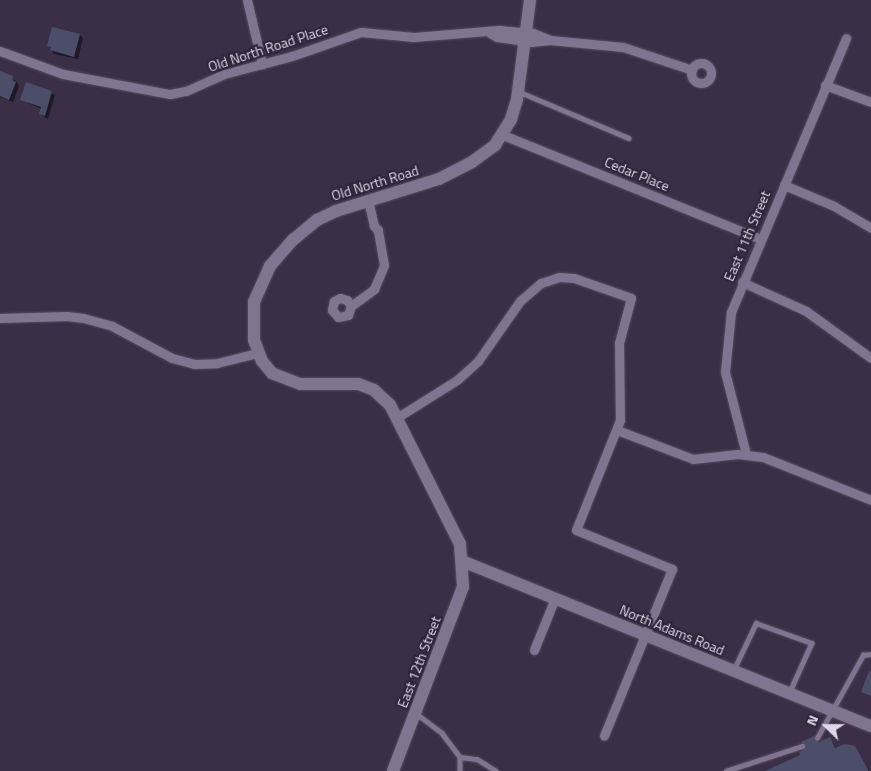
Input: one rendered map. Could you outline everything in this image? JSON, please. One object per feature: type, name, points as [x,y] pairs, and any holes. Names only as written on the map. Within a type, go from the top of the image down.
[{"type":"street","points":[[247,0],[262,64]]},
{"type":"street","name":"Old North Road","points":[[462,561],[460,544],[398,417],[381,395],[366,386],[348,382],[290,382],[272,373],[258,353],[252,324],[254,302],[270,266],[310,225],[336,211],[458,170],[483,155],[503,135],[518,91],[530,0]]},
{"type":"street","name":"Old North Road Place","points":[[0,51],[63,74],[162,94],[186,91],[224,74],[262,64],[361,32],[414,37],[490,33],[496,37],[526,37],[629,48],[692,70]]},
{"type":"street","name":"East 11th Street","points":[[746,454],[726,382],[725,364],[729,320],[742,282],[846,38]]},
{"type":"street","points":[[825,85],[871,102]]},
{"type":"street","name":"Cedar Place","points":[[503,135],[760,240]]},
{"type":"street","points":[[784,185],[834,206],[871,228]]},
{"type":"street","points":[[351,306],[374,289],[382,275],[384,257],[378,230],[374,226],[368,201]]},
{"type":"street","points":[[398,417],[457,380],[478,361],[514,308],[532,289],[551,279],[566,277],[631,298],[619,343],[622,410],[617,430],[576,530],[672,569],[604,736]]},
{"type":"street","points":[[742,282],[806,311],[871,358]]},
{"type":"street","points":[[0,318],[83,318],[112,326],[172,358],[194,364],[217,363],[258,353]]},
{"type":"street","points":[[617,430],[693,459],[746,454],[774,461],[871,500]]},
{"type":"street","name":"North Adams Road","points":[[462,561],[871,726]]},
{"type":"street","name":"East 12th Street","points":[[393,771],[463,587],[462,561]]},
{"type":"street","points":[[534,650],[555,598]]},
{"type":"lane","points":[[518,91],[629,138]]},
{"type":"lane","points":[[734,671],[756,623],[812,643],[789,693]]},
{"type":"lane","points":[[818,738],[862,655],[871,654]]},
{"type":"lane","points":[[415,714],[442,733],[460,757],[460,771]]},
{"type":"lane","points":[[726,771],[802,746]]},
{"type":"lane","points":[[460,757],[478,759],[496,771]]},
{"type":"building","points":[[52,27],[80,34],[74,57],[50,50],[51,47],[47,46]]},
{"type":"building","points":[[0,71],[13,76],[12,80],[16,82],[9,100],[0,96]]},
{"type":"building","points":[[26,82],[52,91],[45,116],[39,114],[41,107],[20,100]]},
{"type":"building","points":[[869,671],[871,672],[871,696],[861,692]]},
{"type":"building","points":[[816,735],[819,742],[830,737],[835,748],[845,744],[855,746],[869,771],[765,771],[800,755],[799,752],[804,749],[801,742]]}]
